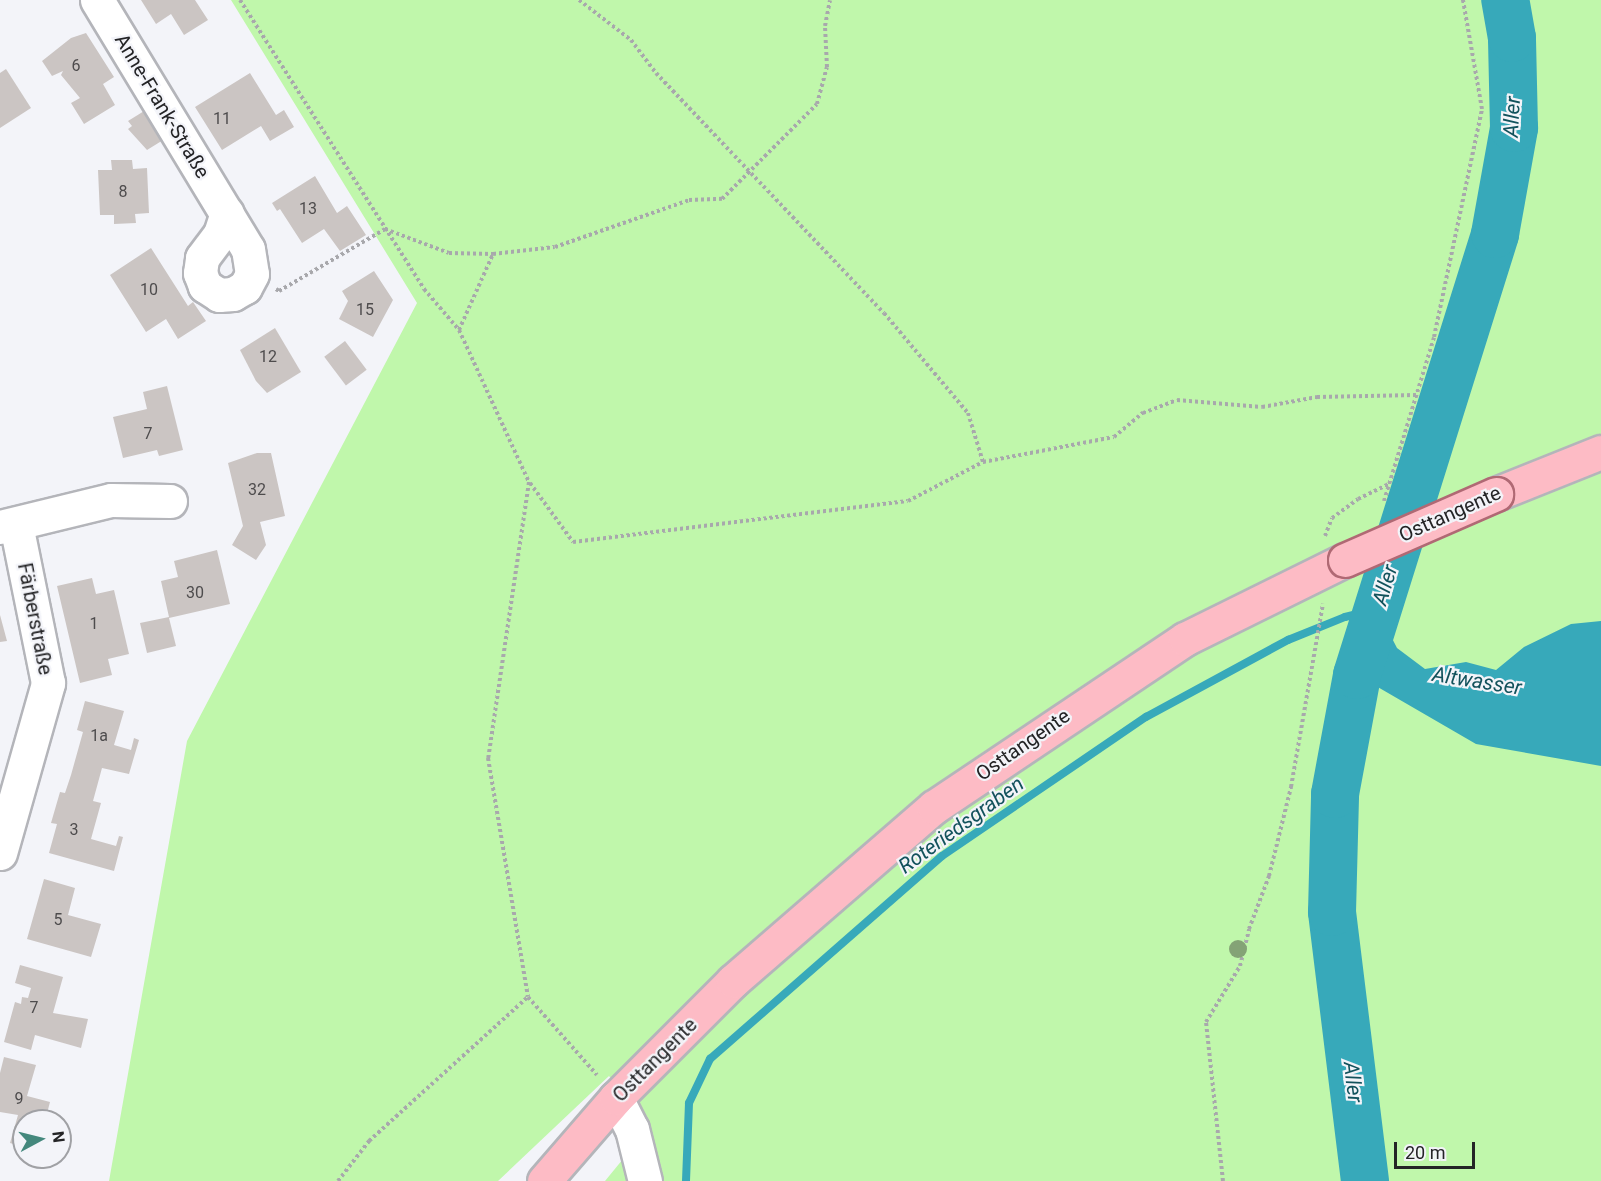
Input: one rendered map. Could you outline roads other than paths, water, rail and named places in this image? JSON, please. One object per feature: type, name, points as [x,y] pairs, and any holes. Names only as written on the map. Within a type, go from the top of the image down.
[{"type":"main road","name":"Osttangente","points":[[544,1181],[607,1087],[733,981],[831,892],[934,807],[1185,639],[1333,553],[1496,494],[1601,452]]},
{"type":"street","name":"Anne-Frank-Straße","points":[[97,0],[227,213],[248,249],[252,274],[245,287],[233,294],[219,295],[205,286],[200,273],[202,258],[220,234],[227,213]]},
{"type":"street","points":[[8,525],[111,500],[170,501]]},
{"type":"street","name":"Färberstraße","points":[[0,853],[48,682],[8,525]]},
{"type":"street","points":[[607,1087],[632,1129],[645,1181]]},
{"type":"water","name":"Altwasser","points":[[1377,609],[1397,648],[1425,669],[1466,662],[1496,670],[1524,647],[1571,624],[1601,621],[1601,766],[1476,744],[1357,675]]},
{"type":"waterway","name":"Aller","points":[[1365,1181],[1332,912],[1335,794],[1357,675],[1495,234],[1514,128],[1512,38],[1505,0]]},
{"type":"waterway","name":"Roteriedsgraben","points":[[686,1181],[689,1103],[710,1059],[942,856],[1146,717],[1288,640],[1345,617],[1377,609]]}]
